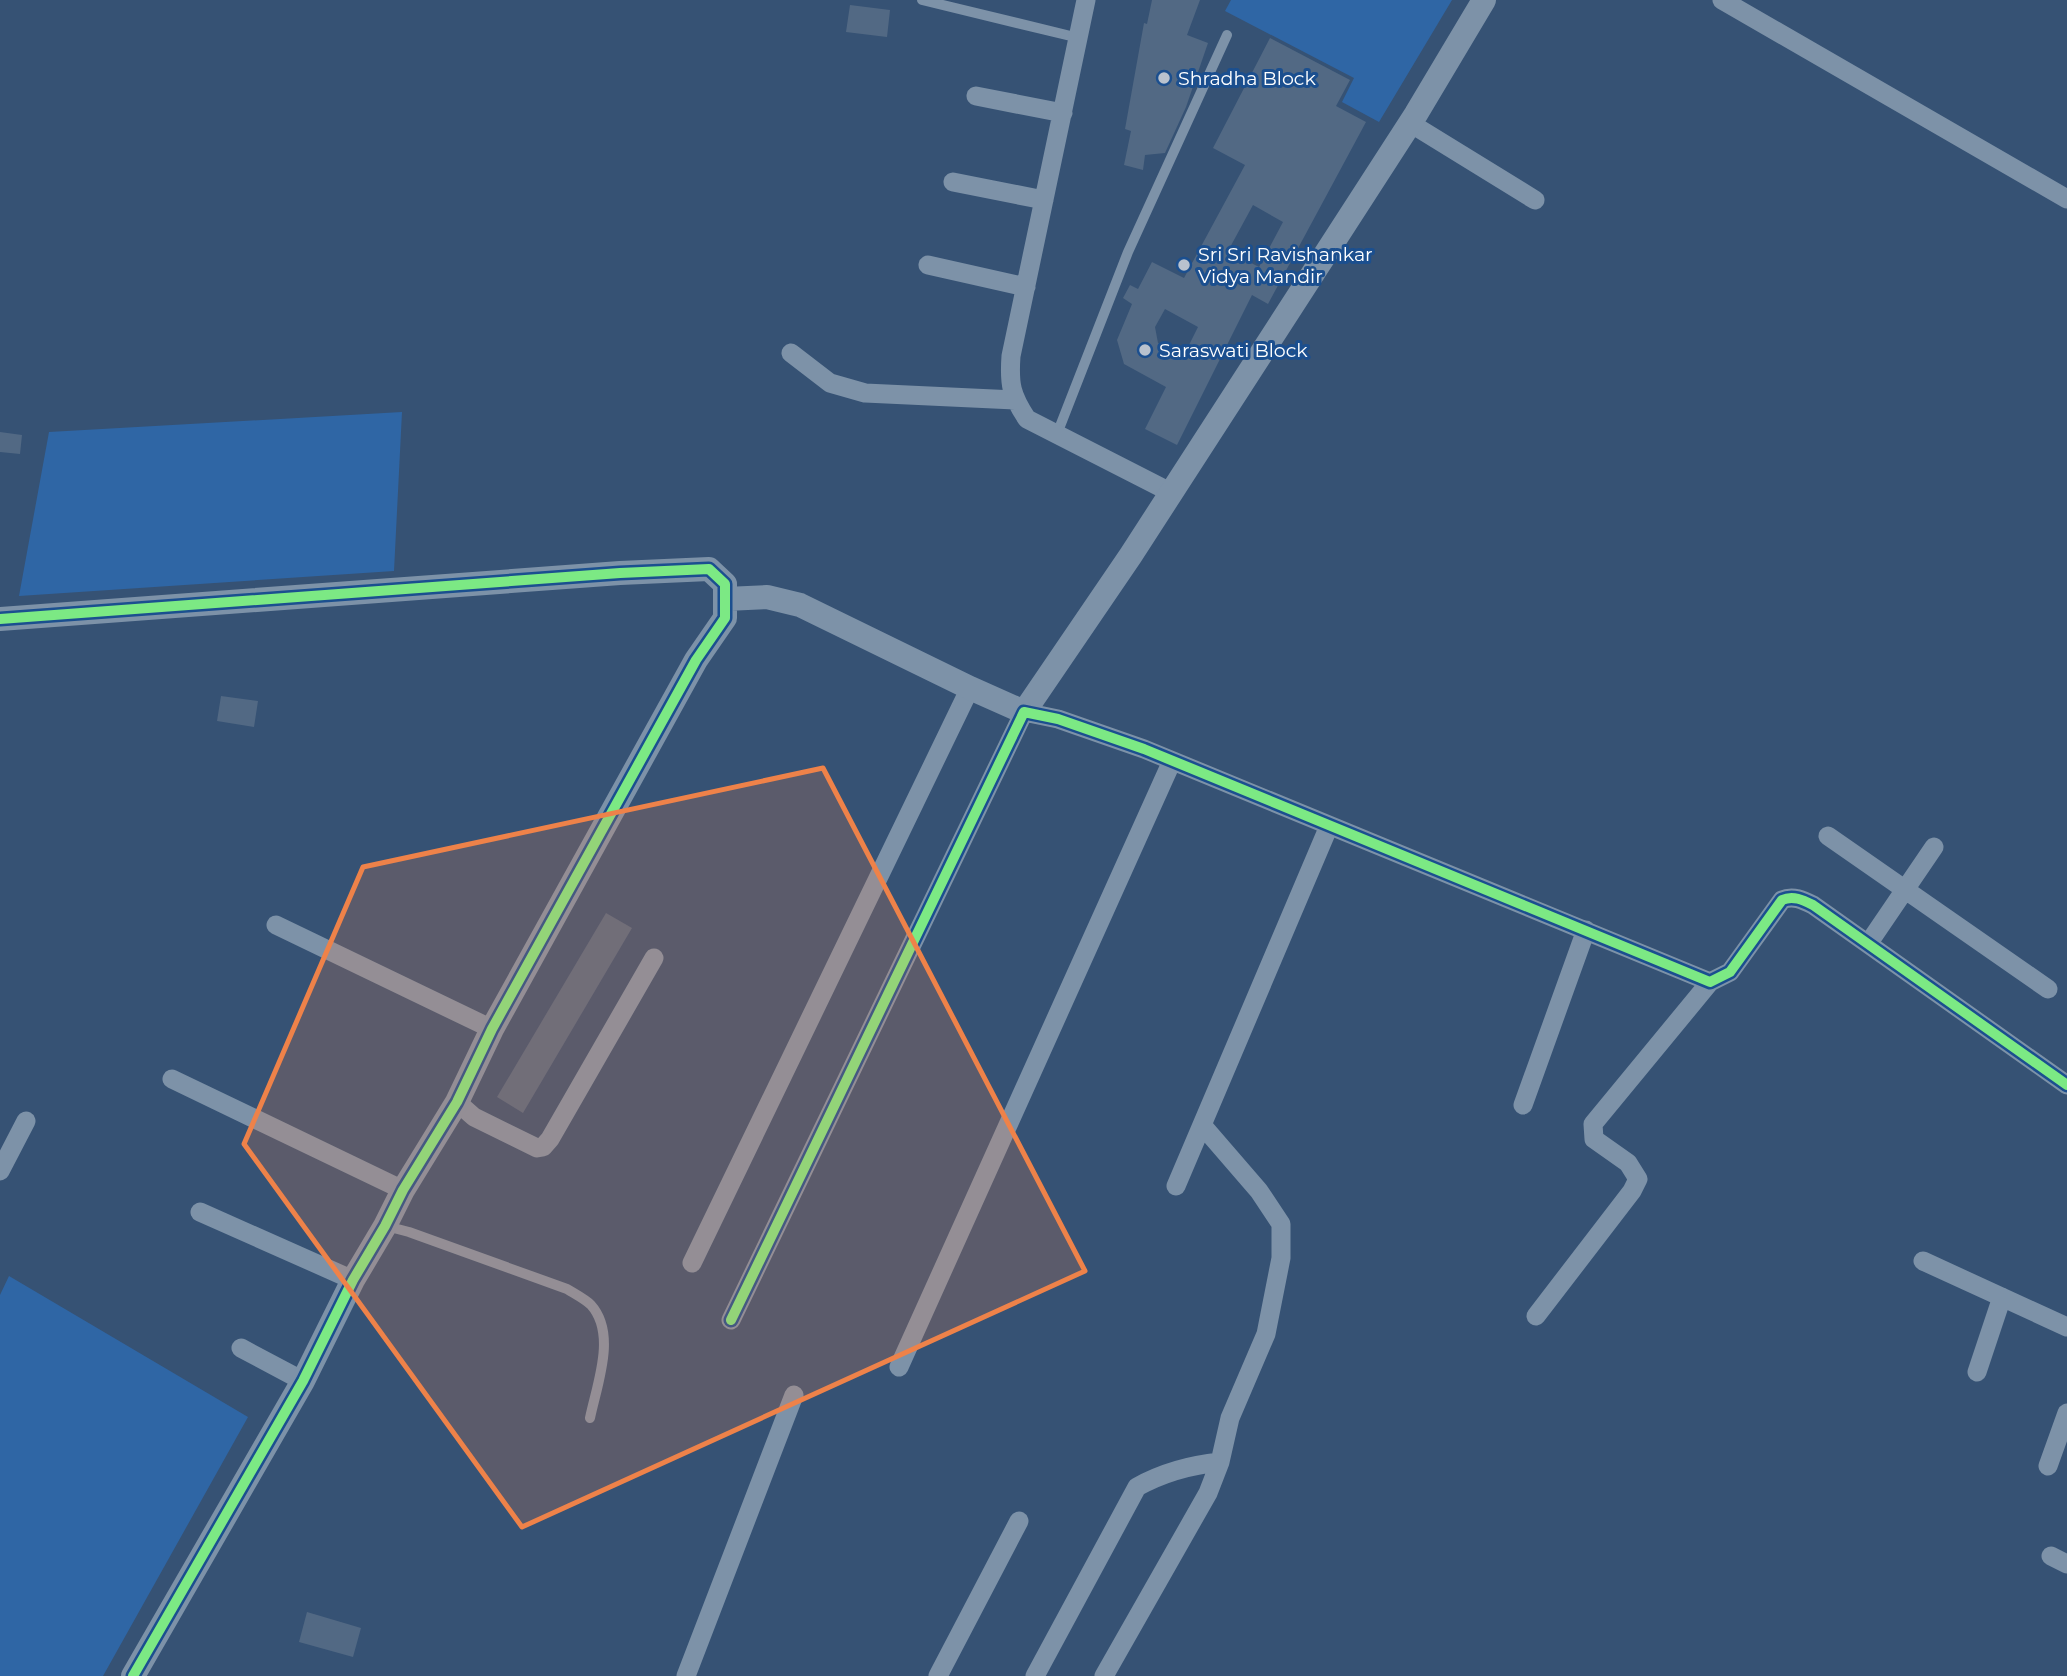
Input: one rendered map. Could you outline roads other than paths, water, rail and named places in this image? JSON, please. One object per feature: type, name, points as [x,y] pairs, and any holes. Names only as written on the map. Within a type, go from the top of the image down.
[{"type":"street","points":[[1086,0],[1011,356],[1009,382],[1015,400],[1027,419],[1170,492]]},
{"type":"street","points":[[732,1320],[1024,712],[1131,555],[1410,123],[1484,0]]},
{"type":"street","points":[[1722,0],[2067,199]]},
{"type":"street","points":[[976,96],[1063,113]]},
{"type":"street","points":[[1410,123],[1535,200]]},
{"type":"street","points":[[953,181],[1044,200]]},
{"type":"street","points":[[928,265],[1026,287]]},
{"type":"street","points":[[791,353],[830,383],[865,393],[1015,400]]},
{"type":"street","points":[[0,619],[620,573],[709,569],[725,584],[725,618],[696,660],[492,1030],[457,1102],[403,1190],[353,1280],[303,1381],[133,1676]]},
{"type":"street","points":[[726,599],[767,597],[800,605],[1024,712],[1058,719],[1172,761],[1710,982]]},
{"type":"street","points":[[692,1263],[970,688]]},
{"type":"street","points":[[899,1367],[1172,761]]},
{"type":"street","points":[[1177,1186],[1329,826]]},
{"type":"street","points":[[1828,836],[2048,989]]},
{"type":"street","points":[[1868,944],[1934,847]]},
{"type":"street","points":[[1536,1316],[1632,1191],[1638,1179],[1628,1163],[1594,1139],[1593,1124],[1710,982],[1730,972],[1782,900],[1800,899],[1813,905],[2067,1085]]},
{"type":"street","points":[[276,925],[492,1030]]},
{"type":"street","points":[[1523,1105],[1586,930]]},
{"type":"street","points":[[457,1102],[474,1117],[537,1148],[542,1147],[550,1139],[654,958]]},
{"type":"street","points":[[172,1079],[403,1190]]},
{"type":"street","points":[[3,1159],[26,1121]]},
{"type":"street","points":[[1104,1676],[1208,1493],[1220,1462],[1230,1418],[1266,1334],[1281,1258],[1281,1224],[1259,1191],[1202,1125]]},
{"type":"street","points":[[201,1212],[353,1280]]},
{"type":"street","points":[[1923,1261],[2067,1327]]},
{"type":"street","points":[[1977,1372],[2002,1297]]},
{"type":"street","points":[[241,1348],[303,1381]]},
{"type":"street","points":[[686,1676],[794,1395]]},
{"type":"street","points":[[2048,1466],[2067,1413]]},
{"type":"street","points":[[1035,1676],[1138,1487],[1158,1475],[1195,1465],[1220,1462]]},
{"type":"street","points":[[938,1676],[1019,1521]]},
{"type":"lane","points":[[922,1],[1079,38]]},
{"type":"lane","points":[[1057,434],[1128,252],[1227,35]]},
{"type":"lane","points":[[385,1226],[409,1232],[568,1289],[590,1304],[602,1322],[606,1341],[590,1418]]},
{"type":"place","name":"Shradha Block","points":[[1164,78]]},
{"type":"place","name":"Sri Sri Ravishankar Vidya Mandir","points":[[1184,265]]},
{"type":"place","name":"Saraswati Block","points":[[1145,350]]}]
